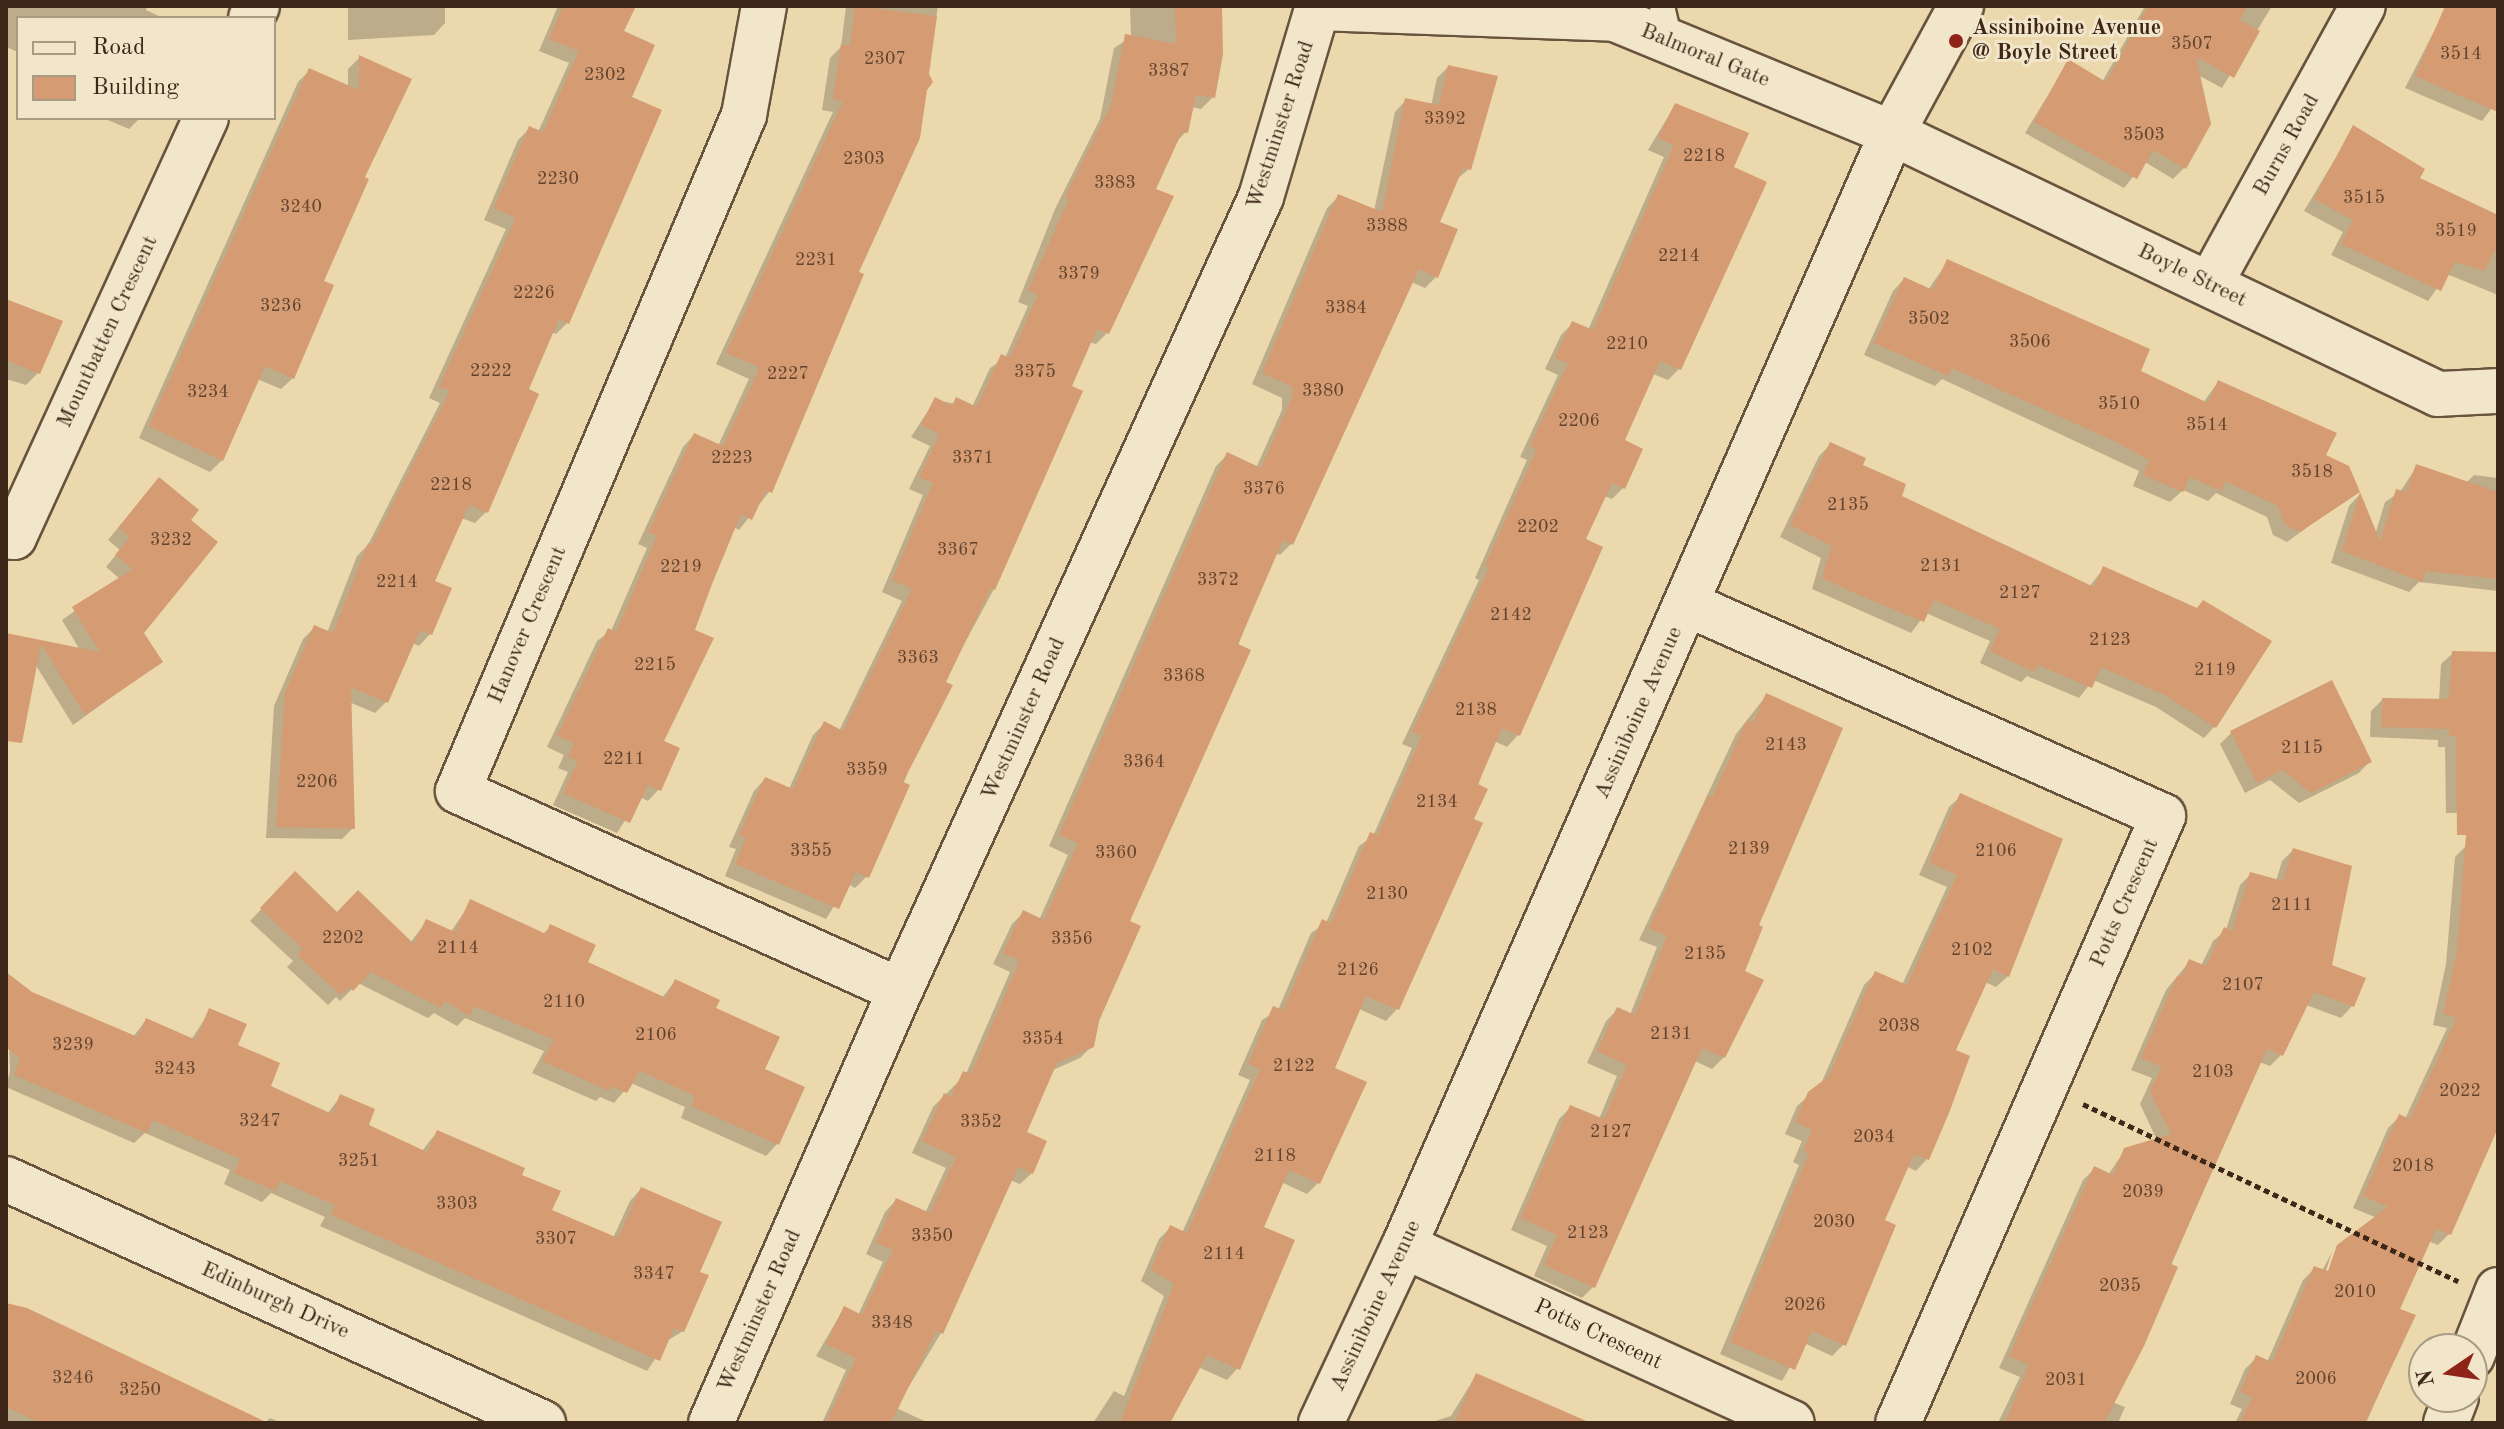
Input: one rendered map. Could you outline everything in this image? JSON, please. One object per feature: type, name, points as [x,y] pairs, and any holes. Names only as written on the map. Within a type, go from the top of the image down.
[{"type":"street","name":"Hanover Crescent","points":[[764,6],[744,115],[458,791],[900,991]]},
{"type":"street","name":"Assiniboine Avenue","points":[[1321,1423],[1404,1246],[1892,133],[1961,6]]},
{"type":"street","name":"Burns Road","points":[[2210,284],[2363,6]]},
{"type":"street","name":"Westminster Road","points":[[711,1423],[900,991],[1261,197],[1318,7]]},
{"type":"street","name":"Balmoral Gate","points":[[1318,7],[1615,19],[1666,24],[1892,133]]},
{"type":"street","name":"Mountbatten Crescent","points":[[6,531],[14,537],[205,120]]},
{"type":"street","name":"Boyle Street","points":[[1892,133],[2438,394],[2498,391]]},
{"type":"street","name":"Potts Crescent","points":[[1687,604],[2163,816],[1898,1423]]},
{"type":"street","name":"Edinburgh Drive","points":[[6,1179],[543,1423]]},
{"type":"street","name":"Potts Crescent","points":[[1404,1246],[1792,1423]]},
{"type":"street","points":[[2481,1333],[2496,1294]]},
{"type":"path","points":[[2045,1087],[2496,1294]]},
{"type":"building","points":[[563,6],[636,6],[624,31],[655,45],[632,97],[662,110],[569,324],[559,319],[529,389],[539,394],[488,513],[469,505],[435,581],[452,588],[432,635],[420,630],[388,703],[351,687],[355,829],[276,827],[285,693],[314,625],[333,633],[368,543],[372,545],[450,391],[439,387],[516,218],[494,208],[529,126],[543,132],[579,51],[549,39]]},
{"type":"building","points":[[855,6],[937,16],[929,74],[933,82],[927,90],[920,138],[859,272],[864,274],[772,493],[766,490],[752,520],[741,514],[695,630],[714,638],[664,741],[680,748],[661,791],[648,785],[630,823],[563,793],[578,761],[568,757],[574,743],[557,736],[608,628],[616,632],[657,536],[648,532],[694,433],[723,446],[754,380],[759,367],[726,353],[843,101],[833,99],[841,44],[850,46]]},
{"type":"building","points":[[1175,6],[1222,6],[1223,54],[1215,98],[1196,95],[1188,133],[1182,132],[1156,189],[1174,196],[1109,334],[1097,329],[1072,386],[1083,391],[995,590],[991,588],[946,682],[953,685],[903,782],[910,785],[869,878],[856,872],[839,909],[735,864],[746,838],[739,835],[765,777],[793,789],[824,721],[843,731],[912,589],[892,580],[933,483],[919,477],[940,434],[921,425],[935,397],[952,406],[956,397],[977,407],[1001,354],[1010,358],[1038,295],[1028,290],[1069,199],[1065,197],[1111,105],[1125,34],[1176,44]]},
{"type":"building","points":[[2148,6],[2247,6],[2240,20],[2260,31],[2234,78],[2196,57],[2211,124],[2186,169],[2153,150],[2137,179],[2034,122],[2068,59],[2106,82]]},
{"type":"building","points":[[2445,6],[2498,6],[2498,112],[2415,76]]},
{"type":"building","points":[[359,55],[412,79],[365,177],[369,179],[324,281],[334,285],[294,379],[265,366],[223,461],[149,426],[309,68],[359,90]]},
{"type":"building","points":[[1448,65],[1498,76],[1471,170],[1463,168],[1440,222],[1458,229],[1438,278],[1419,269],[1293,545],[1283,540],[1238,644],[1251,650],[1130,921],[1141,926],[1099,1021],[1094,1047],[1057,1063],[1027,1132],[1047,1141],[1033,1174],[1018,1167],[943,1334],[936,1331],[891,1423],[826,1423],[856,1358],[826,1344],[844,1306],[862,1315],[893,1250],[876,1243],[896,1198],[930,1213],[956,1157],[922,1141],[944,1093],[951,1097],[963,1071],[971,1074],[1020,960],[1003,953],[1023,910],[1044,920],[1078,843],[1059,835],[1227,452],[1261,468],[1292,397],[1293,387],[1262,373],[1338,194],[1382,212],[1405,98],[1439,105]]},
{"type":"building","points":[[1675,103],[1749,133],[1734,167],[1767,182],[1681,370],[1660,361],[1625,440],[1643,449],[1625,489],[1612,483],[1586,539],[1603,547],[1520,736],[1502,728],[1478,784],[1488,789],[1474,819],[1483,823],[1399,1010],[1366,996],[1335,1068],[1367,1082],[1320,1184],[1289,1170],[1264,1227],[1295,1240],[1240,1370],[1207,1355],[1170,1423],[1120,1423],[1174,1284],[1151,1269],[1170,1225],[1187,1233],[1260,1069],[1248,1064],[1273,1006],[1283,1010],[1322,919],[1331,923],[1370,832],[1378,835],[1422,736],[1412,732],[1489,568],[1485,566],[1537,449],[1530,446],[1568,363],[1555,358],[1572,321],[1593,330],[1674,145],[1658,138]]},
{"type":"building","points":[[2353,125],[2425,169],[2420,178],[2498,215],[2498,244],[2485,271],[2455,262],[2441,291],[2341,244],[2353,220],[2314,199]]},
{"type":"building","points":[[1947,259],[2150,349],[2141,371],[2208,403],[2218,380],[2337,433],[2326,455],[2349,466],[2360,492],[2300,532],[2284,524],[2278,506],[2225,481],[2221,491],[2190,477],[2183,492],[2143,475],[2149,460],[2116,442],[1952,368],[1948,376],[1874,343],[1904,277],[1933,290]]},
{"type":"building","points":[[6,299],[63,321],[40,374],[6,360]]},
{"type":"building","points":[[1830,442],[1866,458],[1863,465],[1906,484],[1902,496],[2094,587],[2103,566],[2197,608],[2203,600],[2272,641],[2216,728],[2167,696],[2101,667],[2092,688],[2038,665],[2034,672],[1990,651],[2000,629],[1934,600],[1924,622],[1866,598],[1822,578],[1832,546],[1790,525]]},
{"type":"building","points":[[2416,464],[2498,492],[2498,579],[2426,571],[2422,582],[2342,551],[2360,492],[2380,541],[2396,489],[2406,492]]},
{"type":"building","points":[[159,477],[199,510],[191,520],[218,542],[144,633],[163,662],[85,715],[41,644],[22,743],[6,741],[6,633],[100,652],[72,607],[133,569],[115,555],[130,537],[118,528]]},
{"type":"building","points":[[2452,651],[2498,652],[2498,1128],[2451,1235],[2436,1229],[2400,1309],[2416,1315],[2365,1423],[2240,1423],[2252,1397],[2240,1392],[2256,1355],[2272,1362],[2314,1266],[2328,1271],[2337,1245],[2388,1207],[2363,1196],[2399,1114],[2410,1119],[2457,1017],[2443,1014],[2457,951],[2466,835],[2457,835],[2456,736],[2449,736],[2449,729],[2381,727],[2382,698],[2449,699]]},
{"type":"building","points":[[2332,680],[2372,762],[2311,793],[2283,770],[2257,783],[2230,731]]},
{"type":"building","points":[[1766,693],[1843,728],[1759,925],[1763,927],[1745,971],[1764,980],[1725,1058],[1702,1048],[1595,1288],[1544,1265],[1557,1235],[1521,1218],[1570,1105],[1604,1119],[1627,1065],[1597,1051],[1617,1007],[1635,1015],[1667,936],[1649,928],[1708,796],[1712,798],[1747,720],[1753,723]]},
{"type":"building","points":[[1960,793],[2063,839],[2009,977],[1993,969],[1956,1050],[1970,1056],[1949,1113],[1929,1160],[1914,1154],[1885,1220],[1896,1225],[1846,1346],[1812,1331],[1795,1370],[1730,1342],[1809,1153],[1803,1151],[1812,1130],[1795,1122],[1808,1092],[1829,1076],[1875,971],[1907,985],[1957,875],[1929,863]]},
{"type":"building","points":[[2293,848],[2352,866],[2332,965],[2366,978],[2354,1007],[2314,992],[2283,1056],[2267,1049],[2171,1264],[2178,1267],[2144,1346],[2104,1423],[2005,1423],[2029,1365],[2009,1356],[2094,1166],[2113,1175],[2124,1148],[2171,1134],[2150,1091],[2162,1067],[2141,1058],[2177,976],[2181,977],[2189,959],[2206,966],[2224,927],[2232,931],[2250,872],[2283,881]]},
{"type":"building","points":[[295,871],[337,912],[358,890],[414,944],[426,919],[455,932],[470,899],[546,934],[550,924],[596,945],[588,962],[666,998],[675,979],[720,1000],[716,1008],[780,1037],[765,1069],[805,1087],[779,1145],[691,1106],[695,1096],[640,1071],[627,1093],[611,1086],[609,1091],[542,1061],[554,1040],[474,1006],[470,1016],[445,1001],[441,1008],[371,972],[353,991],[349,987],[341,995],[297,955],[303,949],[260,908]]},
{"type":"building","points":[[6,972],[32,992],[138,1037],[146,1018],[196,1040],[209,1008],[247,1024],[238,1045],[280,1063],[271,1086],[332,1114],[340,1094],[375,1109],[369,1125],[427,1152],[437,1130],[525,1168],[522,1175],[561,1191],[552,1210],[618,1238],[641,1187],[722,1222],[700,1272],[709,1275],[684,1332],[674,1328],[660,1361],[331,1215],[335,1205],[280,1181],[275,1191],[234,1173],[240,1159],[153,1120],[147,1133],[14,1075],[20,1059],[6,1047]]},
{"type":"building","points":[[6,1303],[27,1308],[268,1423],[41,1423],[6,1407]]},
{"type":"building","points":[[1476,1373],[1591,1423],[1455,1423]]},
{"type":"place","name":"Assiniboine Avenue @ Boyle Street","points":[[1956,41]]}]
